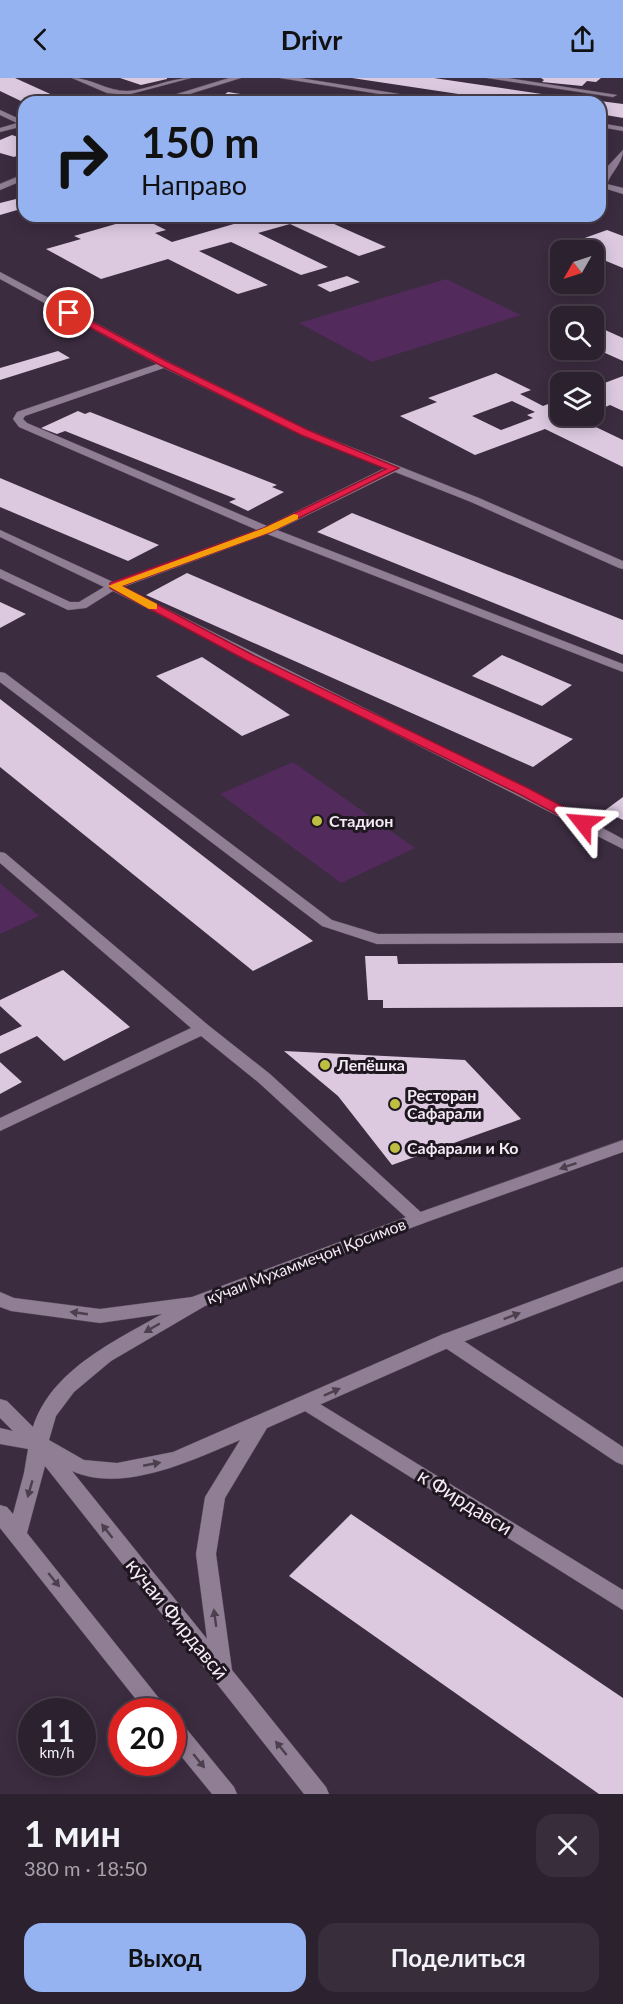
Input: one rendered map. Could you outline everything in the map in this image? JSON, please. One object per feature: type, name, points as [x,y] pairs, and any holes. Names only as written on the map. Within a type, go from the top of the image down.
[{"type":"street","points":[[76,78],[110,91],[127,93],[187,78]]},
{"type":"street","points":[[176,96],[237,78]]},
{"type":"street","points":[[284,78],[405,96]]},
{"type":"street","points":[[491,78],[613,95]]},
{"type":"street","points":[[0,112],[18,121]]},
{"type":"street","points":[[0,130],[18,126]]},
{"type":"street","points":[[606,126],[623,129]]},
{"type":"street","points":[[606,169],[623,153]]},
{"type":"street","points":[[0,187],[18,180]]},
{"type":"street","points":[[606,186],[623,191]]},
{"type":"street","points":[[0,275],[165,364],[304,432],[474,500],[623,565]]},
{"type":"street","points":[[165,364],[21,414],[18,419],[23,425],[267,530],[623,668]]},
{"type":"street","points":[[0,573],[74,607],[113,586],[267,530],[394,468]]},
{"type":"street","points":[[0,533],[113,586],[249,657],[523,791],[623,845]]},
{"type":"street","points":[[0,676],[327,923],[377,939],[623,938]]},
{"type":"street","points":[[0,856],[202,1029],[264,1078],[418,1219]]},
{"type":"street","points":[[0,1125],[202,1029]]},
{"type":"street","name":"кӯчаи Мухаммеҷон Қосимов","points":[[38,1443],[47,1413],[66,1387],[104,1356],[199,1301],[418,1219],[623,1146]]},
{"type":"street","points":[[0,1436],[38,1443],[81,1467],[117,1471],[176,1459],[448,1340],[623,1274]]},
{"type":"street","points":[[0,1299],[11,1304],[100,1316],[199,1301]]},
{"type":"street","points":[[448,1340],[623,1457]]},
{"type":"street","name":"к Фирдавси","points":[[307,1403],[623,1601]]},
{"type":"street","name":"кӯчаи Фирдавсӣ","points":[[0,1406],[38,1443],[318,1794]]},
{"type":"street","points":[[223,1676],[206,1554],[215,1497],[259,1424]]},
{"type":"street","points":[[17,1534],[34,1473],[38,1443]]},
{"type":"street","points":[[0,1513],[148,1698]]},
{"type":"street","points":[[186,1745],[226,1794]]},
{"type":"shaded area","points":[[446,279],[521,315],[372,362],[299,323]]},
{"type":"shaded area","name":"Стадион","points":[[293,762],[415,848],[341,883],[220,794]]},
{"type":"shaded area","points":[[0,883],[39,916],[0,934]]},
{"type":"building","points":[[0,78],[15,78],[55,96],[18,96],[18,100],[0,91]]},
{"type":"building","points":[[120,78],[167,78],[167,79],[141,85]]},
{"type":"building","points":[[352,78],[434,78],[556,96],[472,96]]},
{"type":"building","points":[[541,78],[601,78],[596,82],[587,81],[582,86],[542,82],[544,80]]},
{"type":"building","points":[[228,92],[253,96],[222,96]]},
{"type":"building","points":[[606,102],[623,104],[623,118],[606,115]]},
{"type":"building","points":[[12,135],[18,137],[18,155],[14,157],[0,153],[0,140]]},
{"type":"building","points":[[18,198],[18,210],[0,215],[0,203]]},
{"type":"building","points":[[123,222],[150,222],[166,230],[155,233],[172,242],[240,222],[330,222],[386,247],[359,256],[290,224],[258,233],[328,267],[301,275],[231,242],[199,251],[268,285],[238,294],[168,259],[101,279],[46,249],[81,239],[74,236]]},
{"type":"building","points":[[607,230],[623,236],[623,268],[604,260],[604,240],[579,240]]},
{"type":"building","points":[[347,276],[360,282],[330,292],[317,285]]},
{"type":"building","points":[[604,329],[623,338],[623,361],[604,352]]},
{"type":"building","points":[[58,351],[70,358],[0,380],[0,368]]},
{"type":"building","points":[[496,373],[531,390],[520,394],[543,406],[550,403],[550,426],[594,426],[623,440],[623,467],[545,429],[475,455],[400,416],[437,402],[428,398]],"holes":[[[512,401],[535,412],[527,415],[533,418],[501,430],[472,416]]]},
{"type":"building","points":[[623,376],[623,411],[610,405],[604,408],[604,383]]},
{"type":"building","points":[[78,411],[85,414],[90,412],[277,485],[272,487],[284,492],[248,511],[229,502],[236,499],[65,431],[57,434],[41,428]]},
{"type":"building","points":[[0,478],[159,545],[128,561],[0,507]]},
{"type":"building","points":[[352,513],[623,620],[623,655],[317,532]]},
{"type":"building","points":[[187,573],[573,739],[533,767],[146,595]]},
{"type":"building","points":[[0,602],[26,614],[0,628]]},
{"type":"building","points":[[502,655],[572,685],[542,706],[472,676]]},
{"type":"building","points":[[202,657],[290,715],[242,736],[156,676]]},
{"type":"building","points":[[0,699],[313,941],[253,971],[0,767]]},
{"type":"building","points":[[623,797],[623,820],[604,811]]},
{"type":"building","points":[[365,956],[397,956],[398,964],[623,963],[623,1007],[383,1008],[383,1000],[368,1000]]},
{"type":"building","points":[[63,970],[130,1027],[64,1061],[37,1036],[0,1054],[0,1036],[22,1026],[0,1006],[0,1000]]},
{"type":"building","points":[[284,1051],[465,1060],[521,1119],[392,1165],[338,1096]]},
{"type":"building","points":[[0,1062],[22,1082],[0,1094]]},
{"type":"building","points":[[351,1514],[623,1698],[623,1794],[599,1794],[289,1576]]},
{"type":"slow traffic","points":[[153,607],[113,586],[267,530],[294,517]]},
{"type":"place","name":"Стадион","points":[[317,821]]},
{"type":"place","name":"Лепёшка","points":[[325,1065]]},
{"type":"place","name":"Ресторан Сафарали","points":[[395,1104]]},
{"type":"place","name":"Сафарали и Ко","points":[[395,1148]]},
{"type":"route","points":[[69,313],[165,364],[304,432],[394,468],[267,530],[113,586],[249,657],[523,791],[583,823]]}]
